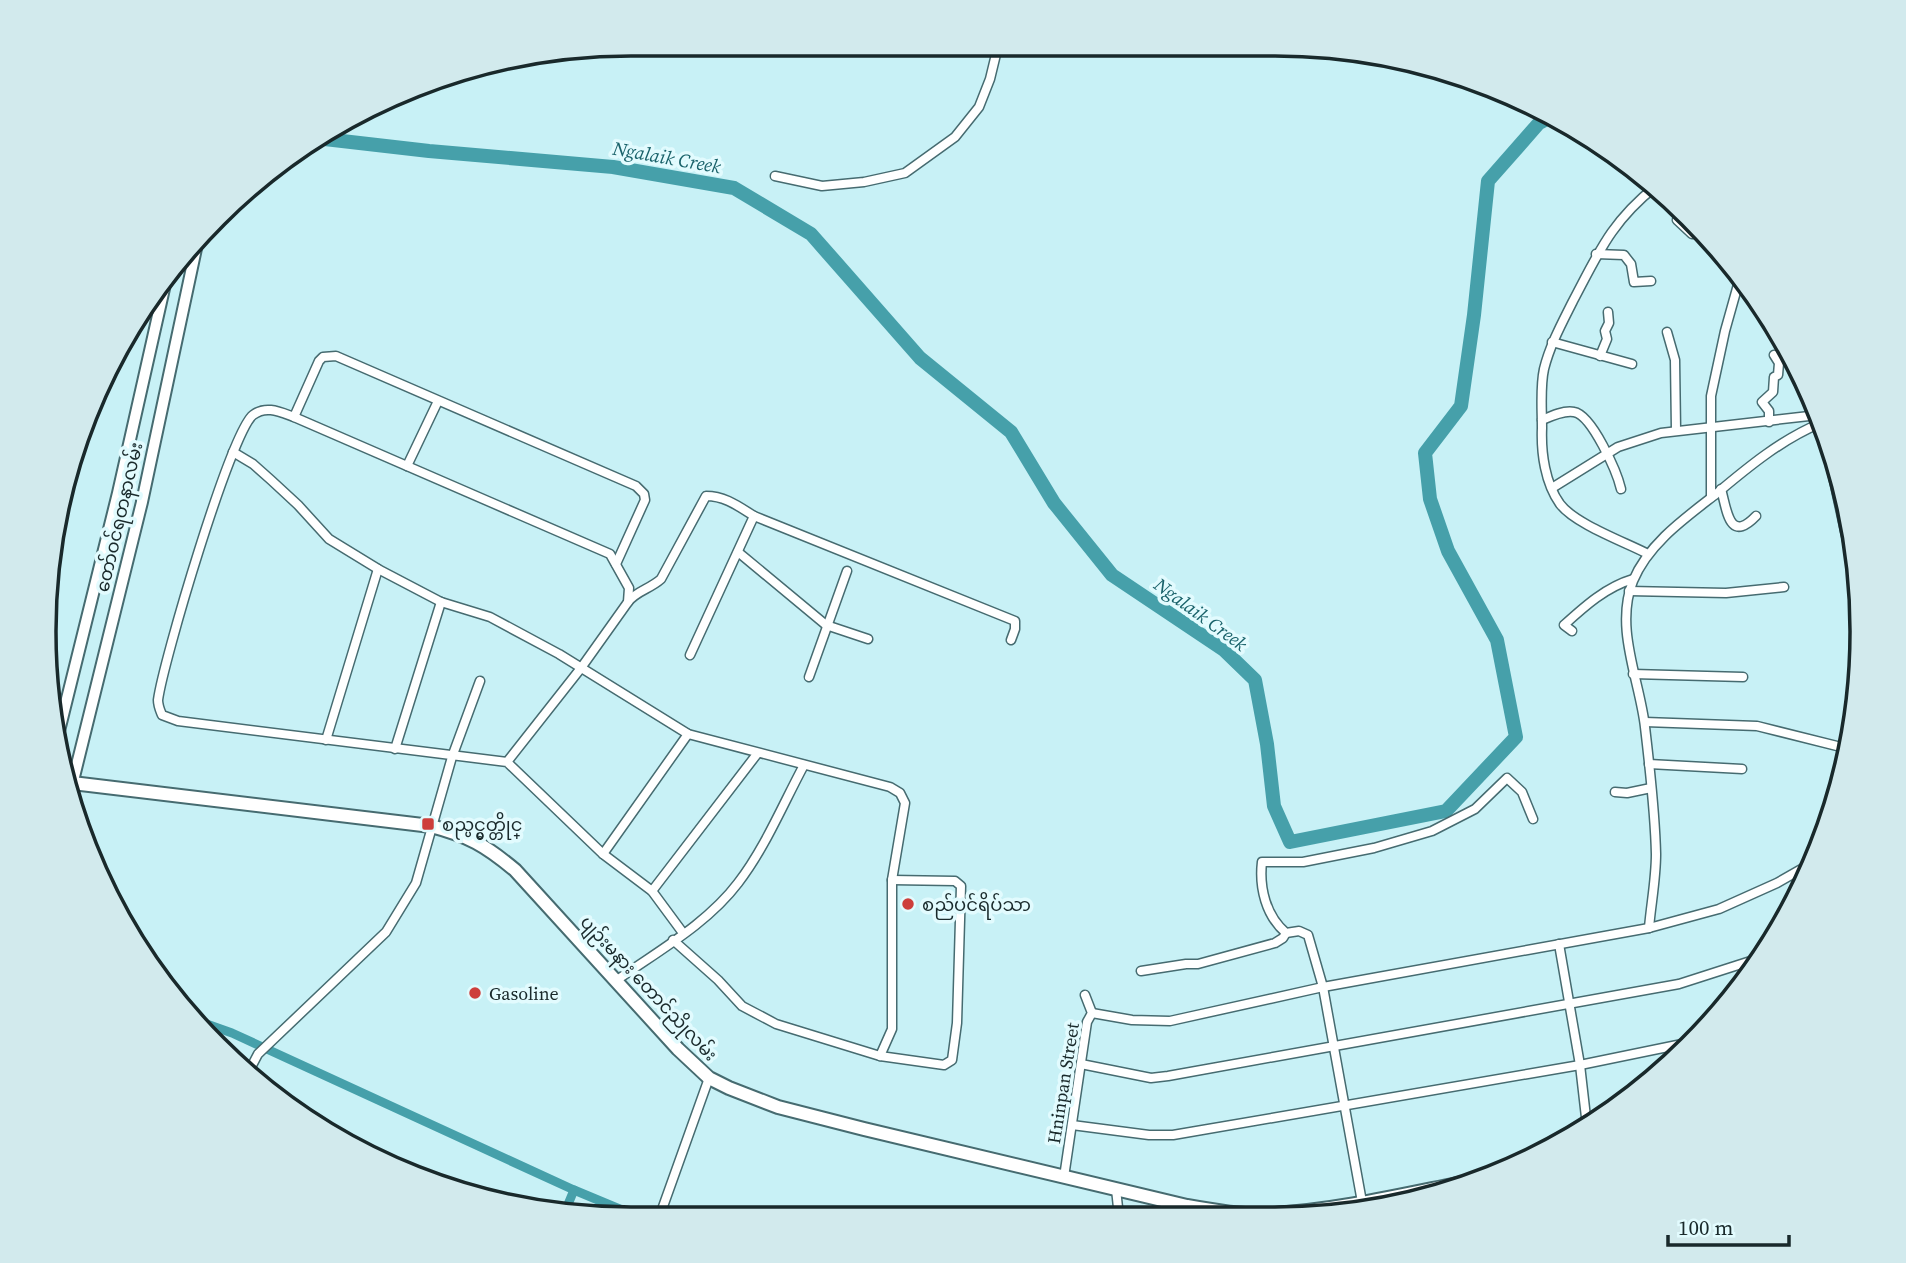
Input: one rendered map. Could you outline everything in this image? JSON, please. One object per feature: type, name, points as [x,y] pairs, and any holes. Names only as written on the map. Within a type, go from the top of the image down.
[{"type":"main road","name":"တော်ဝင်ရတနာလမ်း","points":[[72,765],[142,502],[194,258]]},
{"type":"main road","name":"တော်ဝင်ရတနာလမ်း","points":[[63,717],[118,493],[161,300]]},
{"type":"main road","name":"ပျဉ်းမနား တောင်ညိုလမ်း","points":[[77,783],[431,826],[460,834],[486,846],[515,870],[678,1049],[709,1078],[778,1107],[1193,1207]]},
{"type":"street","points":[[775,176],[822,186],[864,182],[905,173],[955,137],[979,107],[996,56]]},
{"type":"street","points":[[1648,194],[1621,218],[1596,254],[1552,342],[1543,372],[1542,420],[1544,460],[1552,488],[1565,510],[1596,529],[1648,554]]},
{"type":"street","points":[[1596,254],[1624,255],[1631,264],[1634,282],[1651,281]]},
{"type":"street","points":[[1711,497],[1711,427],[1715,375],[1737,289]]},
{"type":"street","points":[[1600,355],[1607,339],[1605,331],[1609,323],[1608,312]]},
{"type":"street","points":[[1667,332],[1675,360],[1676,429]]},
{"type":"street","points":[[1552,342],[1632,364]]},
{"type":"street","points":[[1769,422],[1769,411],[1762,402],[1773,391],[1774,377],[1779,375],[1779,363],[1774,355]]},
{"type":"street","points":[[294,417],[320,361],[327,356],[336,356],[641,489],[645,500],[616,564]]},
{"type":"street","points":[[407,466],[438,401]]},
{"type":"street","points":[[628,603],[629,588],[610,554],[294,417],[271,409],[262,410],[251,416],[223,479],[164,670],[158,704],[162,715],[178,721],[508,762],[603,854],[652,891],[683,933]]},
{"type":"street","points":[[1542,420],[1565,412],[1576,412],[1586,420],[1615,466],[1621,489]]},
{"type":"street","points":[[1552,488],[1605,453],[1638,439],[1676,429],[1808,416]]},
{"type":"street","points":[[1649,928],[1656,856],[1645,722],[1628,645],[1629,591],[1648,554],[1711,497],[1801,431],[1812,427]]},
{"type":"street","points":[[233,452],[253,464],[280,488],[328,539],[441,602],[490,617],[581,668],[688,734],[890,787],[900,793],[905,803],[892,880],[892,1029],[880,1056]]},
{"type":"street","points":[[1721,489],[1728,517],[1733,524],[1746,526],[1756,516]]},
{"type":"street","points":[[508,762],[634,595],[651,588],[661,579],[706,496],[716,496],[735,503],[754,516],[1015,621],[1011,639]]},
{"type":"street","points":[[690,655],[754,516]]},
{"type":"street","points":[[738,552],[828,625],[868,639]]},
{"type":"street","points":[[326,740],[378,569]]},
{"type":"street","points":[[809,677],[847,571]]},
{"type":"street","points":[[1572,631],[1564,625],[1575,612],[1617,584],[1633,579]]},
{"type":"street","points":[[1629,591],[1726,593],[1784,587]]},
{"type":"street","points":[[395,749],[441,602]]},
{"type":"street","points":[[1633,674],[1743,677]]},
{"type":"street","points":[[253,1064],[258,1054],[386,932],[416,883],[452,757],[480,681]]},
{"type":"street","points":[[1645,722],[1756,726],[1838,746]]},
{"type":"street","points":[[603,854],[688,734]]},
{"type":"street","points":[[652,891],[757,754]]},
{"type":"street","points":[[1650,764],[1742,769]]},
{"type":"street","points":[[617,981],[714,909],[738,883],[764,841],[804,765]]},
{"type":"street","points":[[1363,1200],[1323,987],[1308,935],[1299,931],[1286,933],[1278,926],[1266,903],[1260,879],[1262,862],[1303,862],[1374,848],[1432,831],[1475,809],[1507,778],[1522,792],[1533,819]]},
{"type":"street","points":[[1615,792],[1627,793],[1651,788]]},
{"type":"street","points":[[1092,1013],[1132,1020],[1170,1021],[1323,987],[1649,928],[1719,909],[1797,871]]},
{"type":"street","points":[[673,940],[718,980],[742,1006],[776,1024],[880,1056],[947,1064],[952,1060],[957,1023],[961,886],[957,881],[892,880]]},
{"type":"street","points":[[1141,971],[1198,964],[1275,943],[1283,939],[1286,933]]},
{"type":"street","points":[[1559,944],[1586,1115]]},
{"type":"street","points":[[1082,1064],[1151,1078],[1679,984],[1745,963]]},
{"type":"street","name":"Hninpan Street","points":[[1064,1177],[1087,1022],[1092,1013],[1085,995]]},
{"type":"street","points":[[1072,1125],[1149,1135],[1173,1135],[1580,1065],[1673,1046]]},
{"type":"street","points":[[663,1207],[709,1078]]},
{"type":"street","points":[[1116,1189],[1118,1207]]},
{"type":"waterway","name":"Ngalaik Creek","points":[[333,140],[613,167],[734,188],[811,234],[920,358],[1011,432],[1054,503],[1112,575],[1224,650],[1255,680],[1267,744],[1274,806],[1290,842],[1446,811],[1516,737],[1497,640],[1448,551],[1430,499],[1425,453],[1461,406],[1488,181],[1541,122]]},
{"type":"waterway","points":[[214,1027],[614,1207]]},
{"type":"waterway","points":[[568,1203],[574,1190]]},
{"type":"place","name":"စည္ပင္မွတ္တိုင္","points":[[428,824]]},
{"type":"place","name":"စည်ပင်ရိပ်သာ","points":[[908,904]]},
{"type":"place","name":"Gasoline","points":[[475,993]]}]
